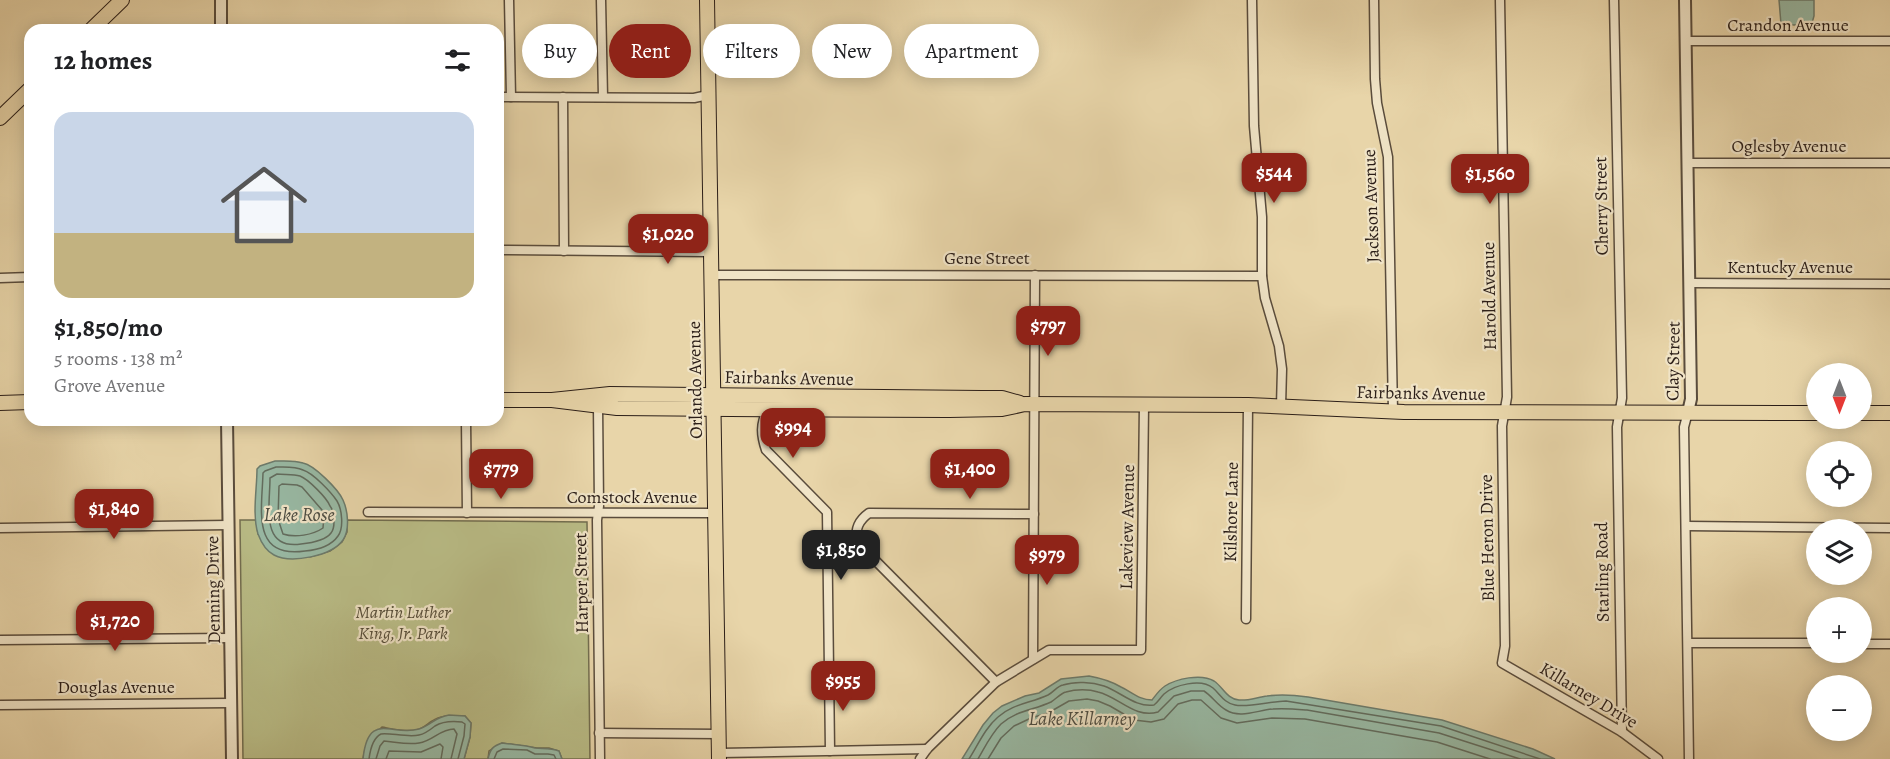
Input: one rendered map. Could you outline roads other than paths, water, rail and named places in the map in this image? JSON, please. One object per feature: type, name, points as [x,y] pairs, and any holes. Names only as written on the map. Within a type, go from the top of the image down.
[{"type":"main road","points":[[97,24],[122,0]]},
{"type":"main road","name":"Orlando Avenue","points":[[707,0],[719,756]]},
{"type":"main road","points":[[0,118],[24,95]]},
{"type":"main road","name":"Fairbanks Avenue","points":[[504,400],[552,400],[610,394],[713,402],[768,410],[1002,409],[1030,404],[1248,405],[1393,411],[1806,413]]},
{"type":"main road","name":"Fairbanks Avenue","points":[[552,400],[617,408],[713,402],[992,398],[1030,404]]},
{"type":"main road","points":[[0,403],[24,402]]},
{"type":"main road","points":[[1872,413],[1890,413]]},
{"type":"street","points":[[221,0],[221,24]]},
{"type":"street","points":[[509,0],[511,97]]},
{"type":"street","points":[[602,0],[603,98]]},
{"type":"street","points":[[1252,0],[1254,126],[1262,217],[1262,276],[1265,298],[1281,358],[1281,406]]},
{"type":"street","name":"Jackson Avenue","points":[[1374,0],[1377,103],[1388,157],[1393,411]]},
{"type":"street","name":"Harold Avenue","points":[[1500,0],[1507,398],[1504,412]]},
{"type":"street","name":"Cherry Street","points":[[1614,0],[1622,398],[1619,412]]},
{"type":"street","name":"Clay Street","points":[[1685,0],[1691,283],[1691,399],[1684,427],[1689,759]]},
{"type":"street","name":"Crandon Avenue","points":[[1687,41],[1890,41]]},
{"type":"street","points":[[504,97],[694,98],[708,94]]},
{"type":"street","points":[[563,98],[564,251]]},
{"type":"street","name":"Oglesby Avenue","points":[[1689,163],[1890,163]]},
{"type":"street","points":[[504,250],[711,252]]},
{"type":"street","name":"Gene Street","points":[[711,275],[1262,276]]},
{"type":"street","points":[[920,759],[927,749],[996,682],[1033,659],[1034,514],[1030,404],[1035,275]]},
{"type":"street","points":[[0,278],[24,278]]},
{"type":"street","name":"Kentucky Avenue","points":[[1691,283],[1890,284]]},
{"type":"street","name":"Lakeview Avenue","points":[[1033,659],[1049,650],[1141,650],[1144,405]]},
{"type":"street","name":"Kilshore Lane","points":[[1246,619],[1248,405]]},
{"type":"street","name":"Harper Street","points":[[598,406],[600,759]]},
{"type":"street","points":[[768,410],[761,426],[766,450],[827,512],[830,751]]},
{"type":"street","name":"Blue Heron Drive","points":[[1502,663],[1504,646],[1502,426],[1504,412]]},
{"type":"street","name":"Starling Road","points":[[1619,412],[1617,438],[1622,732]]},
{"type":"street","name":"Denning Drive","points":[[227,426],[232,759]]},
{"type":"street","points":[[466,426],[467,513]]},
{"type":"street","name":"Comstock Avenue","points":[[368,512],[715,513]]},
{"type":"street","points":[[996,682],[856,542],[858,525],[869,513],[1034,514]]},
{"type":"street","points":[[0,528],[229,525]]},
{"type":"street","points":[[1687,526],[1890,528]]},
{"type":"street","points":[[0,640],[230,638]]},
{"type":"street","points":[[1688,643],[1806,643]]},
{"type":"street","points":[[1872,644],[1890,644]]},
{"type":"street","name":"Killarney Drive","points":[[1502,663],[1622,732],[1658,759]]},
{"type":"street","name":"Douglas Avenue","points":[[0,705],[231,703]]},
{"type":"street","points":[[599,733],[719,734]]},
{"type":"street","points":[[719,756],[927,749]]},
{"type":"water","points":[[1779,0],[1814,0],[1812,23],[1781,24]]},
{"type":"water","name":"Lake Rose","points":[[275,461],[296,461],[308,465],[325,478],[340,495],[348,520],[345,536],[338,546],[311,557],[290,559],[274,555],[264,546],[258,534],[255,518],[257,469]]},
{"type":"water","name":"Lake Killarney","points":[[1089,676],[1109,681],[1147,700],[1152,700],[1161,689],[1170,683],[1202,677],[1214,681],[1228,695],[1239,700],[1272,695],[1298,696],[1442,720],[1533,749],[1555,759],[962,759],[983,725],[1002,706],[1025,696],[1039,693],[1061,679]]},
{"type":"water","points":[[465,716],[471,723],[464,759],[363,759],[370,735],[376,730],[419,729],[440,717]]},
{"type":"water","points":[[502,743],[556,750],[559,751],[562,759],[488,759],[492,748]]},
{"type":"park label","name":"Martin Luther King, Jr. Park","points":[[403,622]]}]
